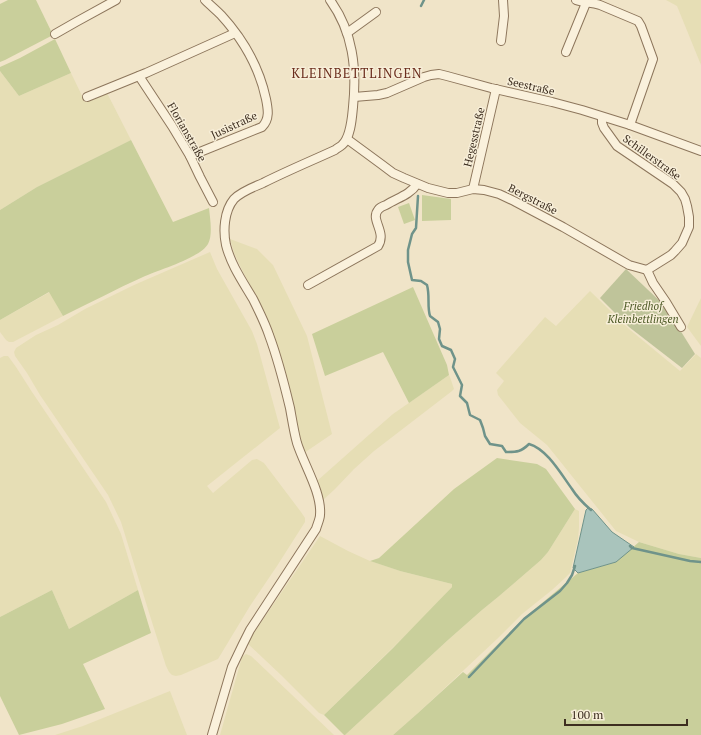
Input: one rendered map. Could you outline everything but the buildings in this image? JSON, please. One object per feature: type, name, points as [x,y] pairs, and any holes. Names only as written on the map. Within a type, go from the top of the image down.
[{"type":"street","points":[[55,34],[116,0]]},
{"type":"street","name":"Jusistraße","points":[[190,156],[262,127],[268,119],[265,93],[256,66],[243,43],[220,14],[206,0]]},
{"type":"street","points":[[212,735],[232,667],[243,644],[250,630],[316,529],[320,516],[320,504],[315,487],[297,443],[282,373],[260,313],[236,271],[228,252],[224,226],[230,205],[234,199],[272,178],[334,150],[342,145],[347,138],[352,116],[355,68],[347,33],[330,0]]},
{"type":"street","points":[[501,41],[504,16],[503,0]]},
{"type":"street","points":[[576,0],[586,3],[595,3],[638,21],[641,26],[653,59],[630,125]]},
{"type":"street","points":[[566,52],[586,3]]},
{"type":"street","points":[[347,33],[376,12]]},
{"type":"street","points":[[86,97],[139,76],[235,33]]},
{"type":"street","name":"Seestraße","points":[[354,97],[387,93],[424,77],[439,74],[552,102],[617,121],[701,152]]},
{"type":"street","name":"Florianstraße","points":[[139,76],[190,156],[213,202]]},
{"type":"street","name":"Hegesstraße","points":[[473,189],[496,89]]},
{"type":"street","name":"Schillerstraße","points":[[602,117],[602,123],[617,146],[672,184],[681,192],[685,199],[689,217],[689,227],[682,243],[671,256],[646,270]]},
{"type":"street","name":"Schillerstraße","points":[[610,137],[617,121]]},
{"type":"street","name":"Bergstraße","points":[[347,138],[393,173],[416,184],[448,193],[457,193],[473,189],[499,194],[563,227],[629,265],[646,270]]},
{"type":"street","points":[[308,285],[378,246],[381,242],[381,236],[376,219],[377,211],[410,192],[416,184]]},
{"type":"street","points":[[646,270],[681,327]]},
{"type":"shaded area","points":[[666,0],[701,0],[701,65],[677,6]]},
{"type":"shaded area","points":[[0,71],[19,96],[71,73],[85,102],[107,93],[131,140],[37,187],[0,210]]},
{"type":"shaded area","points":[[230,239],[257,249],[273,265],[307,336],[332,434],[304,453],[299,439],[284,369],[275,338],[262,307],[234,253]]},
{"type":"shaded area","points":[[210,252],[217,269],[252,331],[280,428],[207,486],[213,493],[252,460],[257,459],[264,463],[301,512],[305,518],[305,522],[250,606],[218,659],[176,676],[169,672],[166,666],[121,522],[108,495],[40,395],[15,356],[14,352],[16,348],[36,335],[58,325],[85,309],[134,285]]},
{"type":"shaded area","points":[[590,291],[629,329],[680,371],[696,354],[701,358],[701,558],[679,554],[639,542],[616,531],[547,445],[520,423],[498,395],[497,390],[504,381],[496,373],[545,317],[556,326]]},
{"type":"shaded area","points":[[50,292],[63,316],[13,342],[6,340],[0,332],[0,320]]},
{"type":"shaded area","points":[[701,298],[701,346],[687,327]]},
{"type":"shaded area","points":[[8,356],[16,367],[106,502],[121,534],[138,590],[69,629],[52,590],[0,617],[0,358]]},
{"type":"shaded area","points":[[449,375],[454,389],[452,391],[374,451],[323,500],[317,481],[393,414]]},
{"type":"shaded area","points":[[575,509],[579,511],[578,539],[570,573],[565,578],[522,614],[393,735],[345,735],[448,640],[541,560],[548,552]]},
{"type":"shaded area","points":[[320,536],[370,561],[400,571],[452,584],[452,587],[424,617],[324,715],[319,713],[247,643]]},
{"type":"shaded area","points":[[246,654],[251,656],[334,735],[220,735],[242,657]]},
{"type":"shaded area","points":[[170,691],[187,735],[55,735],[83,726]]},
{"type":"green space","points":[[8,0],[36,0],[53,35],[0,62],[0,4]]},
{"type":"green space","points":[[55,39],[71,73],[19,96],[0,71],[0,67]]},
{"type":"green space","points":[[131,140],[173,222],[209,208],[211,231],[208,244],[204,249],[188,259],[150,274],[63,316],[49,292],[0,320],[0,210],[37,187]]},
{"type":"green space","points":[[422,195],[451,199],[451,220],[422,221]]},
{"type":"green space","points":[[409,203],[415,220],[404,224],[398,207]]},
{"type":"green space","name":"Friedhof Kleinbettlingen","points":[[626,269],[665,306],[695,354],[682,368],[629,327],[600,298]]},
{"type":"green space","points":[[413,287],[447,365],[449,375],[409,403],[383,352],[325,376],[312,334]]},
{"type":"green space","points":[[497,458],[537,464],[546,469],[575,509],[548,552],[541,560],[448,640],[344,735],[324,715],[393,648],[452,587],[452,584],[400,571],[370,561],[379,558],[454,489]]},
{"type":"green space","points":[[639,542],[679,554],[701,558],[701,735],[393,735],[463,672],[467,675],[524,618],[578,573],[616,562]]},
{"type":"green space","points":[[52,590],[69,629],[138,590],[151,633],[83,664],[105,709],[62,724],[19,735],[0,696],[0,617]]},
{"type":"water","points":[[588,508],[592,509],[612,532],[634,547],[616,562],[578,573],[573,568],[586,510]]},
{"type":"waterway","points":[[421,6],[424,0]]},
{"type":"waterway","points":[[418,196],[416,228],[412,234],[408,250],[408,262],[412,280],[421,281],[427,285],[430,316],[438,322],[440,329],[439,339],[442,346],[451,350],[455,359],[453,367],[462,385],[460,396],[467,403],[470,415],[480,420],[485,436],[490,444],[502,446],[506,452],[519,451],[524,449],[529,444],[542,451],[548,456],[578,498],[591,510]]},
{"type":"waterway","points":[[630,546],[632,548],[690,561],[701,562]]},
{"type":"waterway","points":[[469,677],[524,619],[560,591],[572,575],[575,566]]},
{"type":"district","name":"KLEINBETTLINGEN","points":[[357,73]]}]
